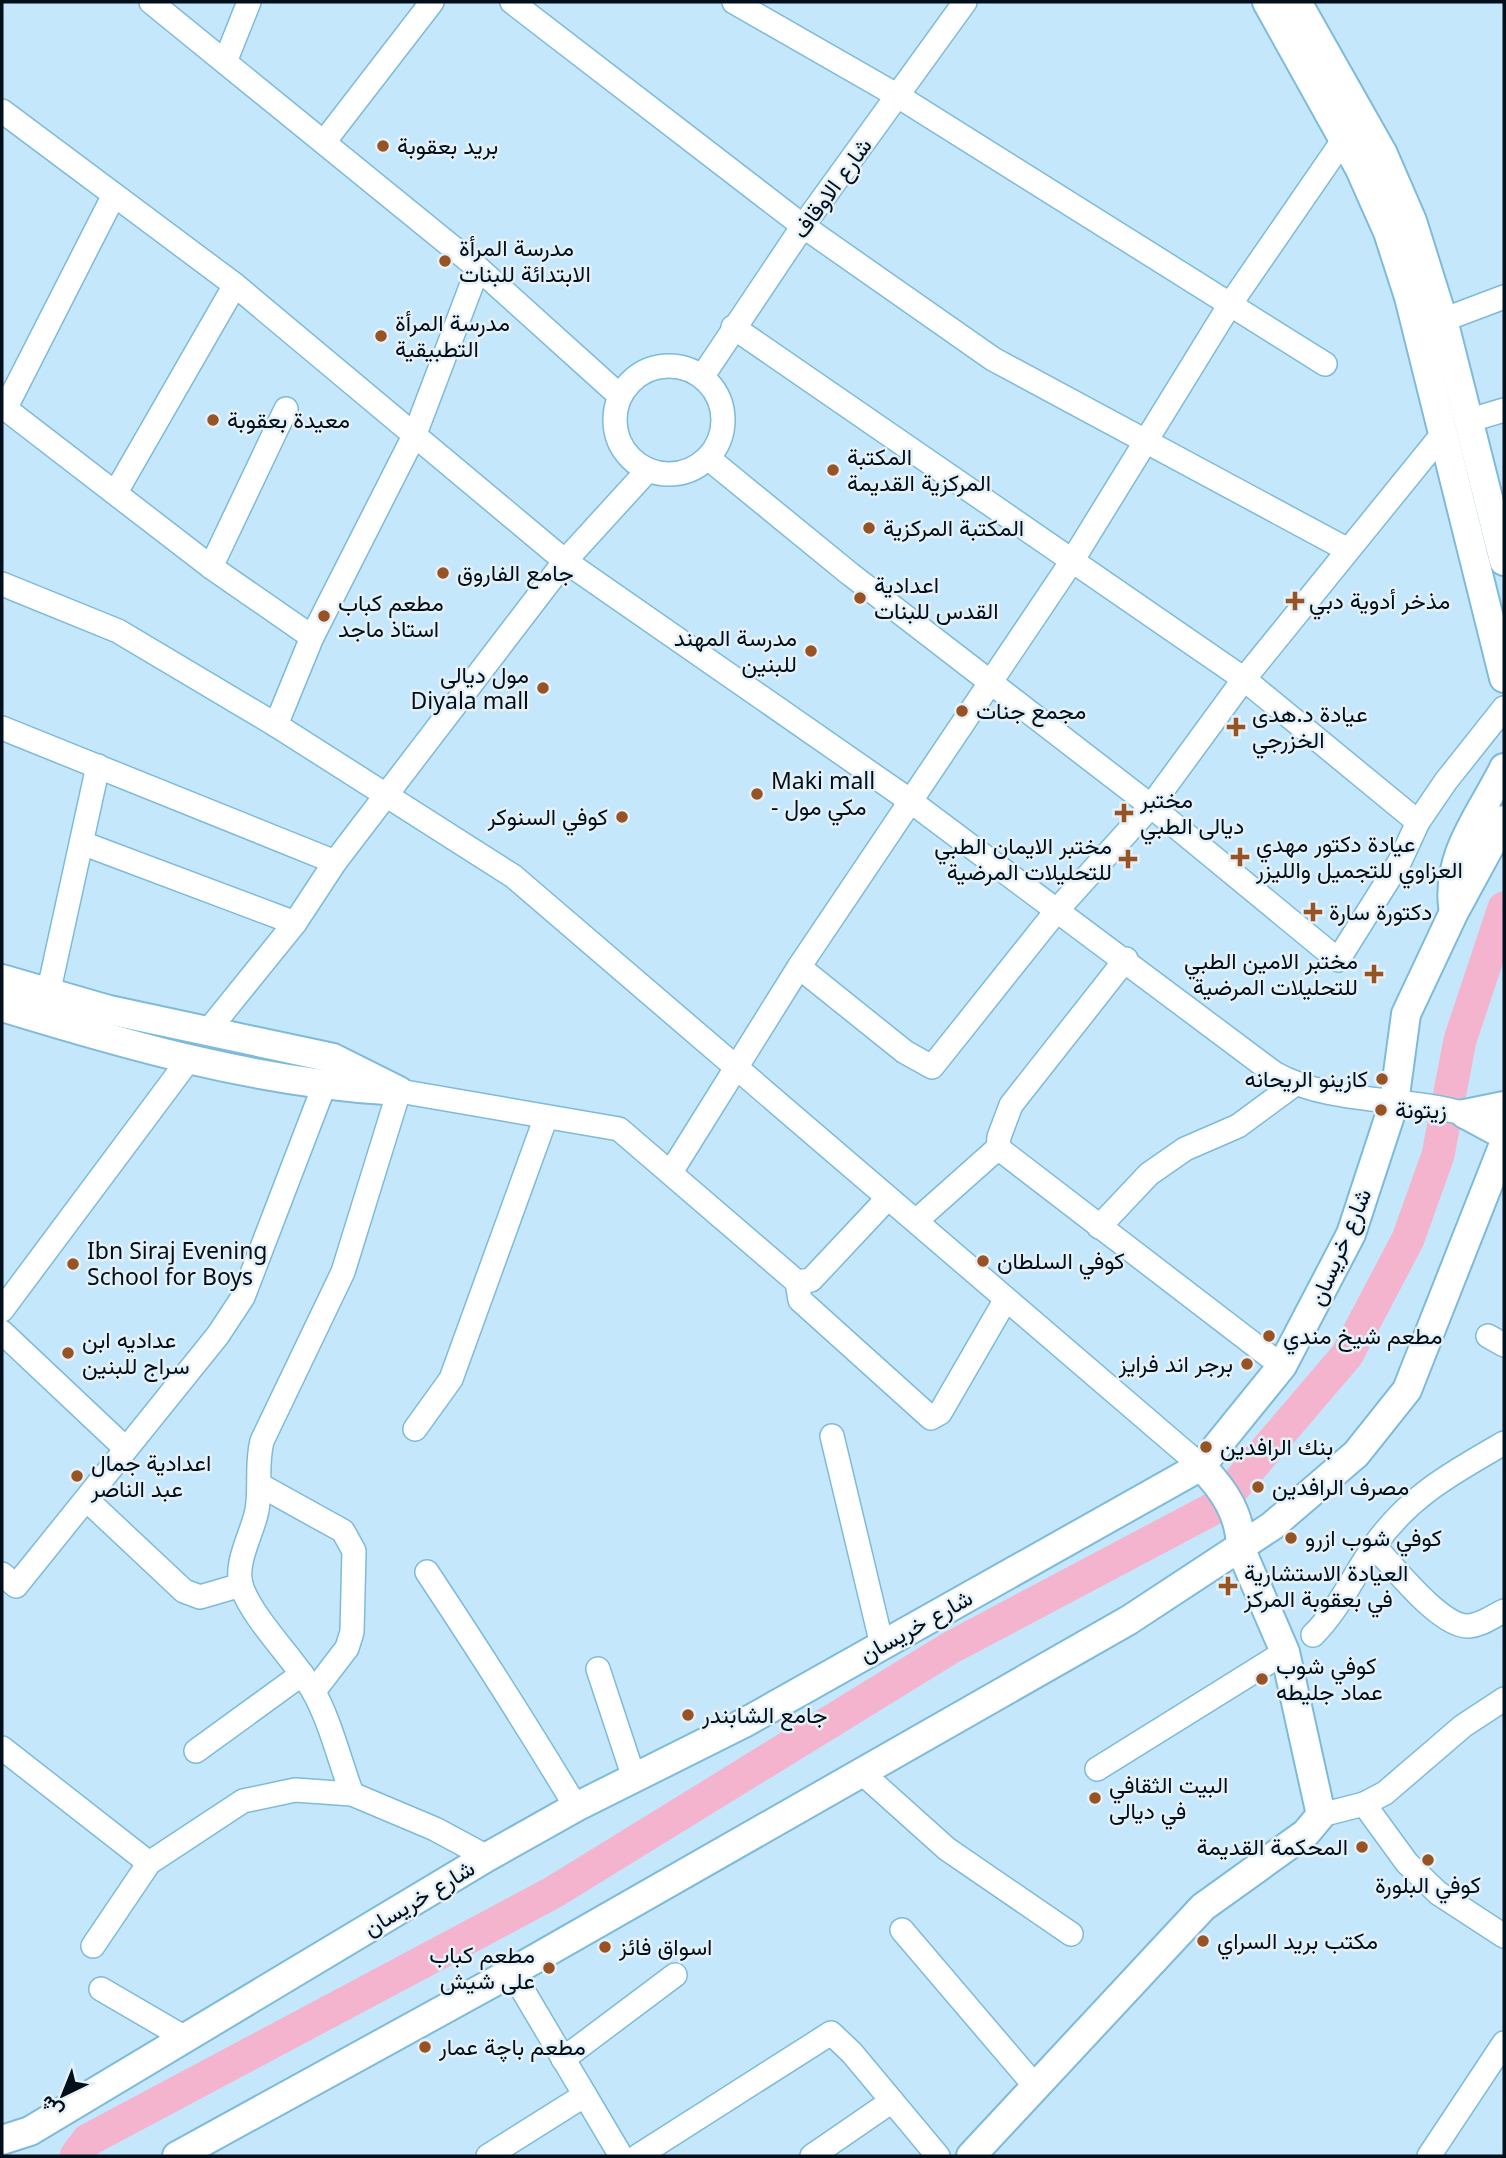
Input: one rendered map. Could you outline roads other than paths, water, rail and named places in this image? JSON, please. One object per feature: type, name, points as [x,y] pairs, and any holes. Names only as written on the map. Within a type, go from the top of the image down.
[{"type":"street","points":[[151,2],[478,268],[620,396]]},
{"type":"street","points":[[225,62],[249,2]]},
{"type":"street","points":[[324,142],[432,2]]},
{"type":"street","points":[[512,2],[803,226],[993,359],[1346,550]]},
{"type":"street","points":[[734,2],[772,11],[898,96],[1325,364]]},
{"type":"street","name":"شارع الاوقاف","points":[[702,377],[803,226],[965,2]]},
{"type":"street","points":[[1267,2],[1375,200],[1399,265],[1504,678]]},
{"type":"street","points":[[1297,2],[1365,121],[1398,188],[1424,256],[1443,320],[1467,421],[1499,520],[1504,561]]},
{"type":"street","points":[[2,111],[235,285],[565,561],[909,800],[1274,1073],[1295,1084],[1394,1103],[1435,1105],[1465,1114],[1504,1135]]},
{"type":"street","points":[[671,1172],[799,967],[1072,561],[1229,306],[1344,139]]},
{"type":"street","points":[[114,195],[3,408],[211,567],[312,637]]},
{"type":"street","points":[[276,726],[312,637],[415,434],[478,268]]},
{"type":"street","points":[[116,492],[235,285]]},
{"type":"street","points":[[1443,320],[1504,297]]},
{"type":"street","points":[[733,327],[1244,679],[1418,822]]},
{"type":"street","points":[[656,366],[680,367],[702,377],[714,389],[724,421],[721,437],[708,458],[683,472],[665,474],[648,470],[627,453],[616,430],[615,413],[620,396],[629,383],[656,366]]},
{"type":"street","points":[[211,567],[286,409]]},
{"type":"street","points":[[1467,421],[1504,410]]},
{"type":"street","points":[[799,967],[905,1052],[932,1067],[1058,909],[1151,806],[1244,679],[1441,436]]},
{"type":"street","points":[[708,458],[850,574],[1151,806],[1338,960],[1400,861],[1418,822],[1446,781],[1504,708]]},
{"type":"street","points":[[207,1032],[296,923],[335,862],[565,561],[648,470]]},
{"type":"street","points":[[2,584],[118,631],[276,726],[513,876],[1210,1475],[1236,1513],[1241,1532],[1241,1550],[1285,1652],[1321,1815]]},
{"type":"street","points":[[2,729],[335,862]]},
{"type":"street","points":[[48,994],[98,766]]},
{"type":"street","points":[[1454,912],[1452,879],[1460,848],[1504,768]]},
{"type":"street","name":"شارع خريسان","points":[[2,2140],[30,2131],[486,1857],[576,1807],[744,1723],[882,1645],[1210,1475],[1282,1366],[1318,1303],[1351,1234],[1394,1103],[1406,1014],[1454,912],[1504,820]]},
{"type":"street","points":[[82,843],[296,923]]},
{"type":"street","points":[[916,1221],[998,1148],[1011,1105],[1125,959]]},
{"type":"street","points":[[2,979],[48,994],[207,1032],[333,1058],[399,1091]]},
{"type":"street","points":[[2,1007],[99,1037],[324,1087],[399,1091],[619,1129],[797,1282],[800,1300],[931,1419],[940,1413],[1006,1299]]},
{"type":"street","points":[[2,1310],[190,1058]]},
{"type":"street","points":[[1099,1227],[1149,1174],[1185,1149],[1238,1126],[1295,1084]]},
{"type":"street","points":[[2,1574],[16,1586],[218,1335],[243,1297],[324,1087]]},
{"type":"street","points":[[352,1794],[308,1683],[241,1585],[241,1568],[257,1513],[260,1485],[258,1457],[262,1441],[343,1272],[399,1091]]},
{"type":"street","points":[[1465,1114],[1504,1106]]},
{"type":"street","points":[[415,1429],[451,1379],[546,1117]]},
{"type":"street","points":[[193,2152],[1129,1620],[1241,1550],[1356,1454],[1407,1390],[1504,1144]]},
{"type":"street","points":[[998,1148],[1282,1366]]},
{"type":"street","points":[[797,1282],[811,1280],[887,1199]]},
{"type":"street","points":[[2,1332],[125,1448]]},
{"type":"street","points":[[832,1436],[882,1645]]},
{"type":"street","points":[[1313,1635],[1335,1611],[1374,1546],[1408,1504],[1427,1489],[1504,1443]]},
{"type":"street","points":[[196,1751],[308,1683],[347,1648],[352,1632],[354,1551],[343,1531],[260,1485]]},
{"type":"street","points":[[87,1500],[184,1591],[200,1597],[241,1585]]},
{"type":"street","points":[[1374,1546],[1431,1606],[1452,1622],[1466,1626],[1479,1624],[1504,1611]]},
{"type":"street","points":[[426,1572],[482,1661],[512,1699],[576,1807]]},
{"type":"street","points":[[1097,1769],[1285,1652]]},
{"type":"street","points":[[598,1669],[634,1778]]},
{"type":"street","points":[[971,2156],[1203,1907],[1306,1833],[1321,1815],[1364,1804],[1385,1793],[1463,1726],[1504,1699]]},
{"type":"street","points":[[2,1749],[149,1863]]},
{"type":"street","points":[[860,1771],[947,1849],[1071,1934]]},
{"type":"street","points":[[93,1946],[149,1863],[243,1801],[295,1790],[352,1794],[435,1829],[486,1857]]},
{"type":"street","points":[[1364,1804],[1407,1863],[1438,1893],[1504,1936]]},
{"type":"street","points":[[902,1930],[1035,2086]]},
{"type":"street","points":[[512,1972],[621,2156]]},
{"type":"street","points":[[563,2059],[675,1975]]},
{"type":"street","points":[[101,1989],[185,2038]]},
{"type":"street","points":[[638,2156],[831,2033],[938,2156]]},
{"type":"street","points":[[1429,2156],[1504,2043]]},
{"type":"street","points":[[488,2156],[585,2095]]},
{"type":"street","points":[[812,2156],[892,2101]]},
{"type":"street","points":[[11,2156],[30,2131]]},
{"type":"waterway","points":[[76,2156],[88,2140],[552,1893],[950,1648],[1218,1506],[1347,1355],[1408,1239],[1438,1155],[1460,1040],[1504,908]]},
{"type":"place","name":"بريد بعقوبة","points":[[383,146]]},
{"type":"place","name":"مدرسة المرأة الابتدائة للبنات","points":[[445,261]]},
{"type":"place","name":"مدرسة المرأة التطبيقية","points":[[381,336]]},
{"type":"place","name":"معيدة بعقوبة","points":[[213,420]]},
{"type":"place","name":"المكتبة المركزية القديمة","points":[[833,470]]},
{"type":"place","name":"المكتبة المركزية","points":[[869,528]]},
{"type":"place","name":"جامع الفاروق","points":[[443,573]]},
{"type":"place","name":"اعدادية القدس للبنات","points":[[860,598]]},
{"type":"place","name":"مذخر أدوية دبي","points":[[1295,601]]},
{"type":"place","name":"مطعم كباب استاذ ماجد","points":[[324,616]]},
{"type":"place","name":"مدرسة المهند للبنين","points":[[811,651]]},
{"type":"place","name":"مول ديالى Diyala mall","points":[[543,688]]},
{"type":"place","name":"مجمع جنات","points":[[962,711]]},
{"type":"place","name":"عيادة د.هدى الخزرجي","points":[[1236,727]]},
{"type":"place","name":"Maki mall - مكي مول","points":[[757,794]]},
{"type":"place","name":"مختبر ديالى الطبي","points":[[1124,813]]},
{"type":"place","name":"كوفي السنوكر","points":[[622,817]]},
{"type":"place","name":"عيادة دكتور مهدي العزاوي للتجميل والليزر","points":[[1240,857]]},
{"type":"place","name":"مختبر الايمان الطبي للتحليلات المرضية","points":[[1128,859]]},
{"type":"place","name":"دكتورة سارة","points":[[1313,912]]},
{"type":"place","name":"مختبر الامين الطبي للتحليلات المرضية","points":[[1374,974]]},
{"type":"place","name":"كازينو الريحانه","points":[[1382,1079]]},
{"type":"place","name":"زيتونة","points":[[1381,1110]]},
{"type":"place","name":"كوفي السلطان","points":[[983,1261]]},
{"type":"place","name":"Ibn Siraj Evening School for Boys","points":[[73,1264]]},
{"type":"place","name":"مطعم شيخ مندي","points":[[1269,1336]]},
{"type":"place","name":"عداديه ابن سراج للبنين","points":[[68,1353]]},
{"type":"place","name":"برجر اند فرايز","points":[[1247,1364]]},
{"type":"place","name":"بنك الرافدين","points":[[1206,1447]]},
{"type":"place","name":"اعدادية جمال عبد الناصر","points":[[77,1476]]},
{"type":"place","name":"مصرف الرافدين","points":[[1258,1487]]},
{"type":"place","name":"كوفي شوب ازرو","points":[[1291,1538]]},
{"type":"place","name":"العيادة الاستشارية في بعقوبة المركز","points":[[1228,1586]]},
{"type":"place","name":"كوفي شوب عماد جليطه","points":[[1262,1679]]},
{"type":"place","name":"جامع الشابندر","points":[[688,1715]]},
{"type":"place","name":"البيت الثقافي في ديالى","points":[[1095,1798]]},
{"type":"place","name":"المحكمة القديمة","points":[[1362,1847]]},
{"type":"place","name":"كوفي البلورة","points":[[1428,1860]]},
{"type":"place","name":"مكتب بريد السراي","points":[[1203,1941]]},
{"type":"place","name":"اسواق فائز","points":[[605,1947]]},
{"type":"place","name":"مطعم كباب على شيش","points":[[549,1968]]},
{"type":"place","name":"مطعم باچة عمار","points":[[425,2047]]}]
